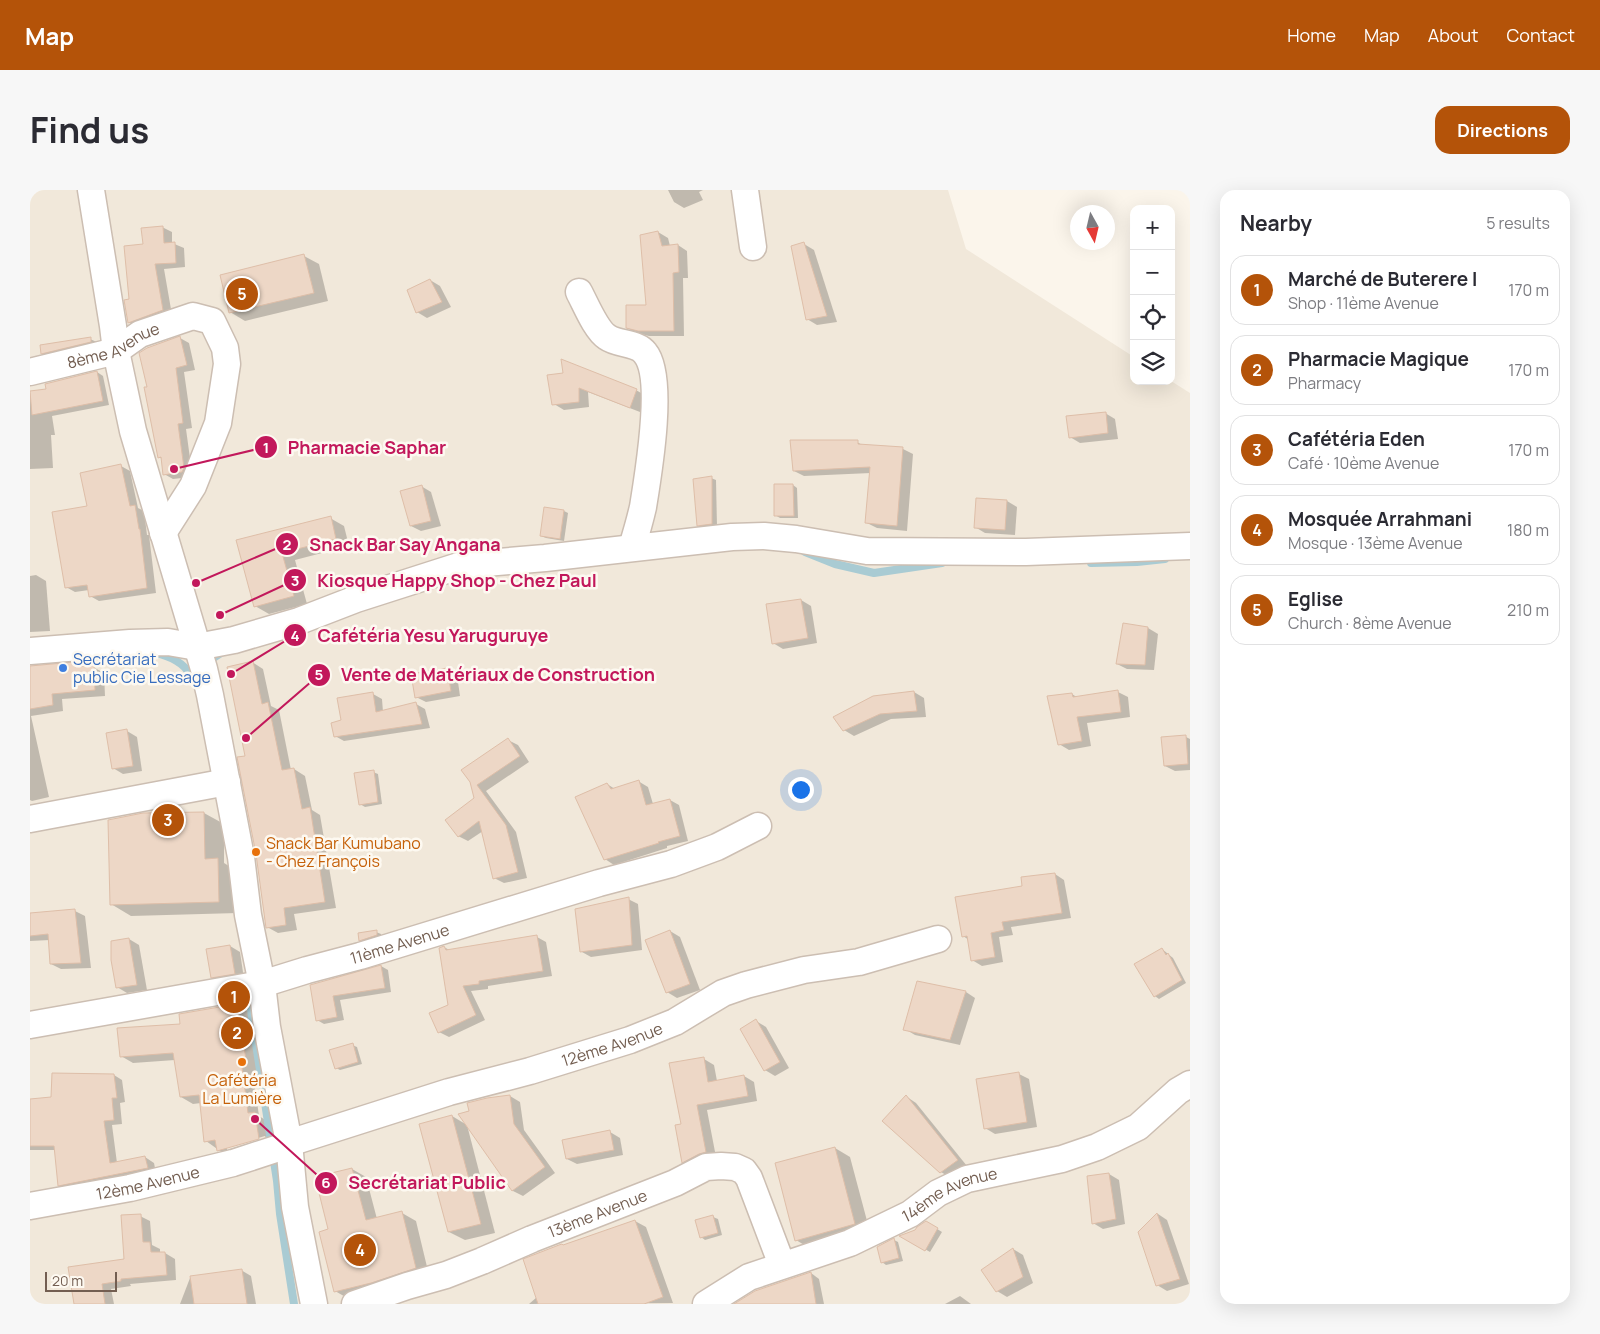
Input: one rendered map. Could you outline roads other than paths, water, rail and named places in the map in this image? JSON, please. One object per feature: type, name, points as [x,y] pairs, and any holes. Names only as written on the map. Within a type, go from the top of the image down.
[{"type":"street","points":[[91,190],[116,351],[133,431],[201,660],[218,784],[241,857],[248,915],[251,987],[267,1027],[278,1148],[295,1207],[314,1304]]},
{"type":"street","points":[[745,190],[753,247]]},
{"type":"street","points":[[579,292],[602,333],[617,342],[637,347],[644,351],[650,359],[655,389],[650,456],[642,507],[632,547]]},
{"type":"street","name":"8ème Avenue","points":[[30,372],[116,351],[140,334],[193,316],[212,320],[225,348],[227,364],[218,423],[193,486],[163,533]]},
{"type":"street","points":[[201,660],[234,640],[299,621],[356,599],[462,565],[545,558],[732,537],[764,536],[796,539],[867,551],[1026,552],[1190,546]]},
{"type":"street","points":[[30,651],[168,642],[201,660]]},
{"type":"street","points":[[30,819],[218,784]]},
{"type":"street","name":"11ème Avenue","points":[[30,1024],[251,987],[599,883],[672,864],[717,846],[758,826]]},
{"type":"street","name":"12ème Avenue","points":[[30,1206],[130,1188],[233,1163],[440,1095],[530,1071],[630,1040],[675,1022],[723,993],[746,985],[804,970],[859,962],[938,939]]},
{"type":"street","name":"14ème Avenue","points":[[706,1304],[749,1277],[850,1243],[910,1214],[938,1193],[967,1179],[1062,1159],[1097,1147],[1138,1127],[1190,1084]]},
{"type":"street","name":"13ème Avenue","points":[[355,1304],[446,1275],[675,1183],[706,1167],[721,1166],[744,1171],[749,1178],[782,1265]]},
{"type":"waterway","points":[[805,552],[835,564],[874,573],[942,563]]},
{"type":"waterway","points":[[1091,563],[1165,559]]},
{"type":"waterway","points":[[154,653],[172,658],[187,670],[194,671],[224,651]]},
{"type":"waterway","points":[[249,989],[294,1304]]},
{"type":"place","name":"Eglise","points":[[242,294]]},
{"type":"place","name":"Pharmacie Saphar","points":[[174,469]]},
{"type":"place","name":"Snack Bar Say Angana","points":[[196,583]]},
{"type":"place","name":"Kiosque Happy Shop - Chez Paul","points":[[220,615]]},
{"type":"place","name":"Secrétariat public Cie Lessage","points":[[63,668]]},
{"type":"place","name":"Cafétéria Yesu Yaruguruye","points":[[231,674]]},
{"type":"place","name":"Vente de Matériaux de Construction","points":[[246,738]]},
{"type":"place","name":"Cafétéria Eden","points":[[168,820]]},
{"type":"place","name":"Snack Bar Kumubano - Chez François","points":[[256,852]]},
{"type":"place","name":"Marché de Buterere I","points":[[234,997]]},
{"type":"place","name":"Pharmacie Magique","points":[[237,1033]]},
{"type":"place","name":"Cafétéria La Lumière","points":[[242,1062]]},
{"type":"place","name":"Secrétariat Public","points":[[255,1119]]},
{"type":"place","name":"Mosquée Arrahmani","points":[[360,1250]]}]
